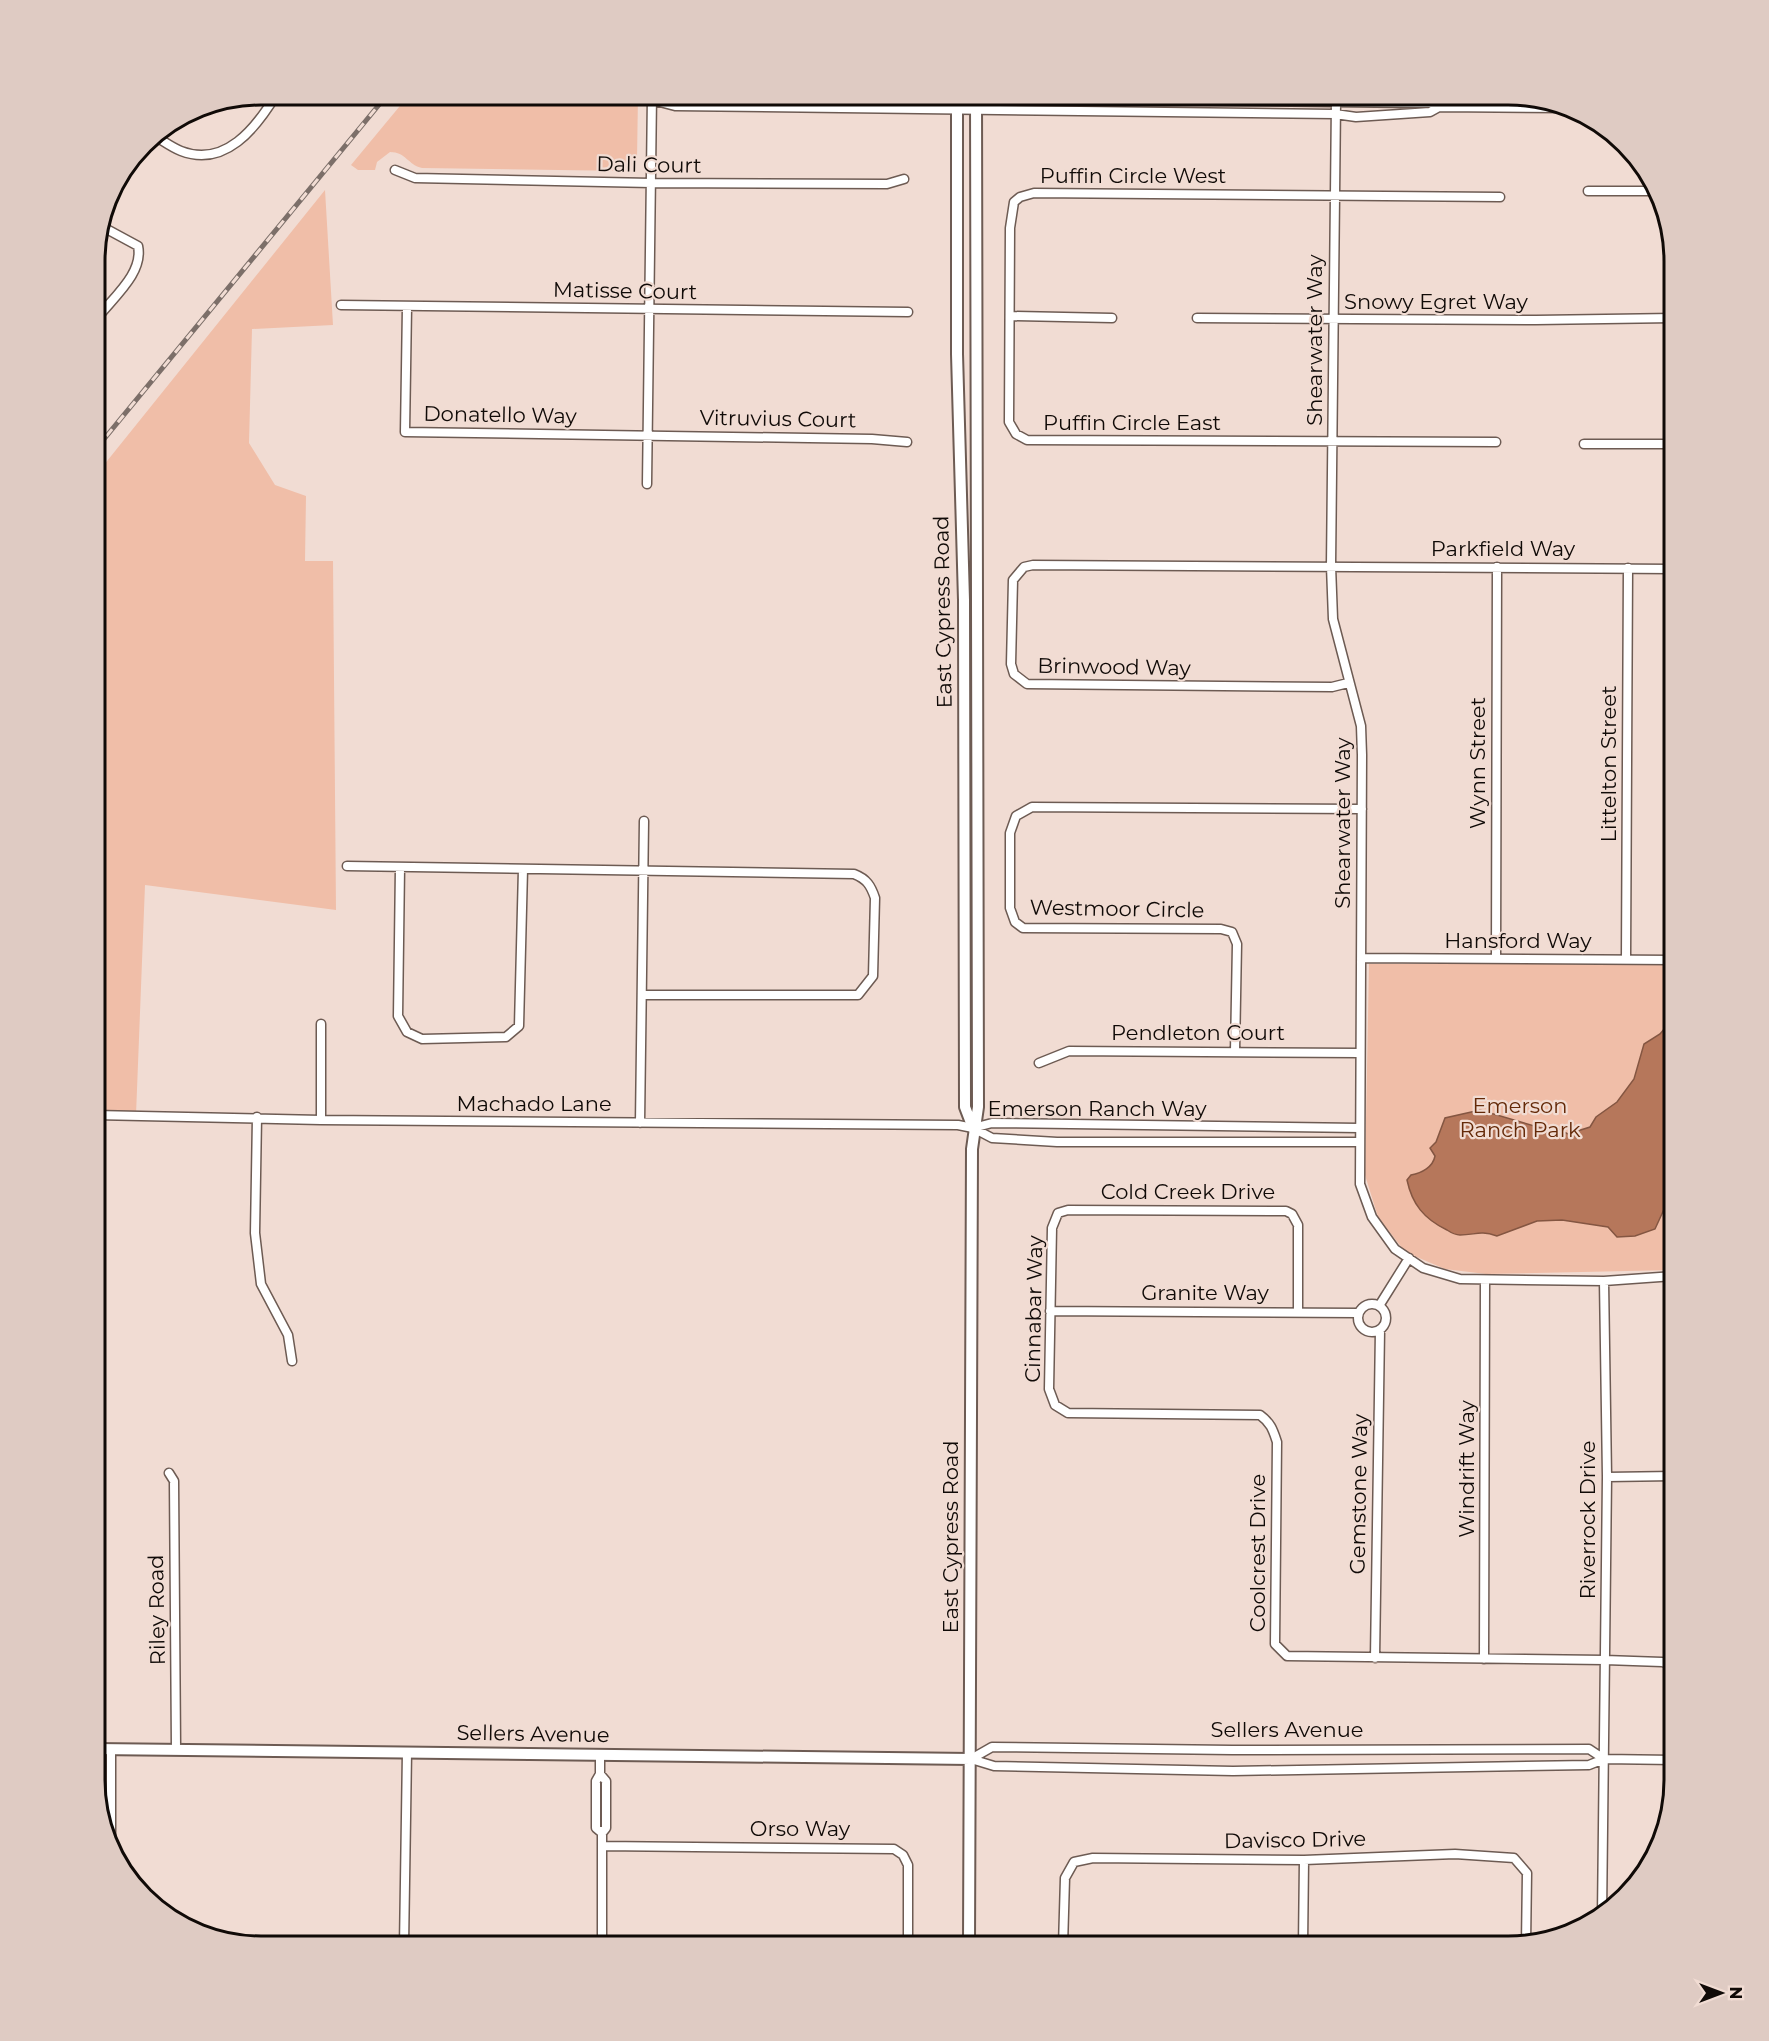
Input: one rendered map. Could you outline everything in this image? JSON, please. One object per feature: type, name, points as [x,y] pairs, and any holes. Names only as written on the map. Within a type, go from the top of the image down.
[{"type":"street","points":[[162,140],[183,152],[212,154],[236,145],[264,115],[270,105]]},
{"type":"street","points":[[647,484],[652,105]]},
{"type":"street","points":[[672,105],[731,105]]},
{"type":"street","name":"East Cypress Road","points":[[957,105],[957,354],[964,600],[965,1107],[973,1128]]},
{"type":"street","points":[[965,105],[976,111],[1383,116],[1430,112],[1439,107]]},
{"type":"street","name":"East Cypress Road","points":[[969,1936],[973,1128],[978,1107],[976,105]]},
{"type":"street","name":"Shearwater Way","points":[[1336,105],[1333,195],[1331,566],[1334,619],[1348,683],[1361,726],[1360,1184],[1372,1216],[1395,1250],[1423,1268],[1460,1279],[1485,1280],[1605,1281],[1664,1277]]},
{"type":"street","points":[[1435,105],[1439,107],[1537,108]]},
{"type":"street","name":"Dali Court","points":[[395,170],[415,178],[651,183],[887,184],[904,179]]},
{"type":"street","points":[[1588,191],[1647,191]]},
{"type":"street","name":"Puffin Circle West","points":[[1010,316],[1010,220],[1014,202],[1020,197],[1034,193],[1333,195]]},
{"type":"street","points":[[1333,195],[1500,197]]},
{"type":"street","points":[[105,309],[137,269],[140,257],[138,246],[108,230]]},
{"type":"street","name":"Matisse Court","points":[[341,305],[908,312]]},
{"type":"street","name":"Donatello Way","points":[[407,307],[405,432],[647,435]]},
{"type":"street","points":[[1010,316],[1112,318]]},
{"type":"street","name":"Puffin Circle East","points":[[1010,316],[1009,422],[1016,434],[1027,440],[1496,442]]},
{"type":"street","name":"Snowy Egret Way","points":[[1197,318],[1334,320],[1664,318]]},
{"type":"street","name":"Vitruvius Court","points":[[647,435],[872,438],[907,442]]},
{"type":"street","points":[[1584,444],[1664,444]]},
{"type":"street","name":"Brinwood Way","points":[[1331,566],[1033,565],[1024,567],[1013,580],[1011,664],[1019,680],[1035,686],[1332,687],[1348,683]]},
{"type":"street","name":"Parkfield Way","points":[[1331,566],[1664,569]]},
{"type":"street","name":"Wynn Street","points":[[1496,958],[1497,567]]},
{"type":"street","name":"Littelton Street","points":[[1626,959],[1628,568]]},
{"type":"street","name":"Westmoor Circle","points":[[1235,1051],[1237,944],[1232,932],[1221,929],[1023,928],[1015,922],[1010,908],[1011,824],[1023,810],[1032,807],[1362,809]]},
{"type":"street","points":[[640,1123],[644,821]]},
{"type":"street","points":[[347,866],[854,874],[865,878],[875,898],[873,976],[858,995],[642,995]]},
{"type":"street","points":[[400,867],[398,1016],[407,1032],[422,1040],[506,1037],[519,1026],[523,869]]},
{"type":"street","name":"Hansford Way","points":[[1361,958],[1664,960]]},
{"type":"street","points":[[321,1024],[321,1120]]},
{"type":"street","name":"Pendleton Court","points":[[1039,1063],[1069,1051],[1360,1053]]},
{"type":"street","name":"Machado Lane","points":[[105,1115],[321,1120],[958,1125],[973,1128]]},
{"type":"street","points":[[257,1117],[255,1233],[261,1284],[288,1335],[292,1361]]},
{"type":"street","name":"Emerson Ranch Way","points":[[973,1128],[992,1123],[1359,1128]]},
{"type":"street","name":"Emerson Ranch Way","points":[[973,1128],[992,1138],[1057,1142],[1359,1142]]},
{"type":"street","name":"Cold Creek Drive","points":[[1058,1213],[1068,1210],[1286,1211],[1292,1214],[1298,1225],[1298,1312]]},
{"type":"street","name":"Cinnabar Way","points":[[1055,1405],[1049,1389],[1050,1311],[1052,1228],[1058,1213]]},
{"type":"street","points":[[1378,1306],[1409,1258]]},
{"type":"street","name":"Windrift Way","points":[[1484,1659],[1485,1280]]},
{"type":"street","name":"Riverrock Drive","points":[[1602,1905],[1607,1477],[1605,1281]]},
{"type":"street","points":[[1369,1304],[1378,1306],[1386,1318],[1380,1330],[1371,1332],[1363,1329],[1358,1322],[1359,1313],[1369,1304]]},
{"type":"street","name":"Granite Way","points":[[1050,1311],[1359,1313]]},
{"type":"street","name":"Gemstone Way","points":[[1375,1658],[1380,1330]]},
{"type":"street","name":"Coolcrest Drive","points":[[1055,1405],[1061,1411],[1068,1413],[1260,1415],[1267,1420],[1277,1443],[1275,1644],[1280,1651],[1294,1657],[1664,1662]]},
{"type":"street","name":"Riley Road","points":[[169,1473],[174,1481],[176,1748]]},
{"type":"street","points":[[1607,1477],[1664,1476]]},
{"type":"street","name":"Sellers Avenue","points":[[971,1759],[992,1747],[1232,1750],[1589,1749],[1604,1759]]},
{"type":"street","name":"Sellers Avenue","points":[[105,1749],[176,1748],[971,1759],[994,1766],[1233,1771],[1589,1765],[1604,1759],[1664,1760]]},
{"type":"street","points":[[111,1749],[111,1822]]},
{"type":"street","points":[[404,1936],[407,1752]]},
{"type":"street","points":[[600,1754],[600,1774],[596,1781],[596,1828],[602,1833],[602,1936]]},
{"type":"street","name":"Orso Way","points":[[602,1846],[894,1849],[903,1855],[908,1865],[908,1936]]},
{"type":"street","name":"Davisco Drive","points":[[1063,1936],[1065,1878],[1074,1862],[1093,1858],[1304,1860],[1455,1854],[1514,1858],[1527,1873],[1526,1935]]},
{"type":"street","points":[[1303,1936],[1304,1860]]},
{"type":"green space","points":[[401,105],[638,105],[637,159],[627,171],[422,168],[400,154],[390,152],[377,162],[375,170],[358,170],[351,165]]},
{"type":"green space","points":[[325,190],[333,325],[252,329],[249,443],[275,485],[306,496],[305,561],[333,561],[336,910],[145,885],[136,1115],[105,1117],[105,464]]},
{"type":"green space","name":"Emerson Ranch Park","points":[[1369,964],[1664,964],[1664,1270],[1486,1274],[1445,1269],[1405,1252],[1378,1217],[1365,1175]]},
{"type":"shaded area","points":[[1664,1029],[1664,1209],[1655,1229],[1635,1236],[1617,1237],[1608,1227],[1562,1220],[1537,1221],[1497,1236],[1482,1233],[1460,1235],[1439,1226],[1420,1210],[1407,1180],[1411,1175],[1423,1171],[1432,1163],[1435,1156],[1430,1148],[1436,1142],[1445,1118],[1480,1110],[1541,1128],[1556,1128],[1568,1134],[1590,1127],[1596,1117],[1617,1102],[1634,1079],[1644,1044]]},
{"type":"railway","points":[[105,438],[379,105]]}]
